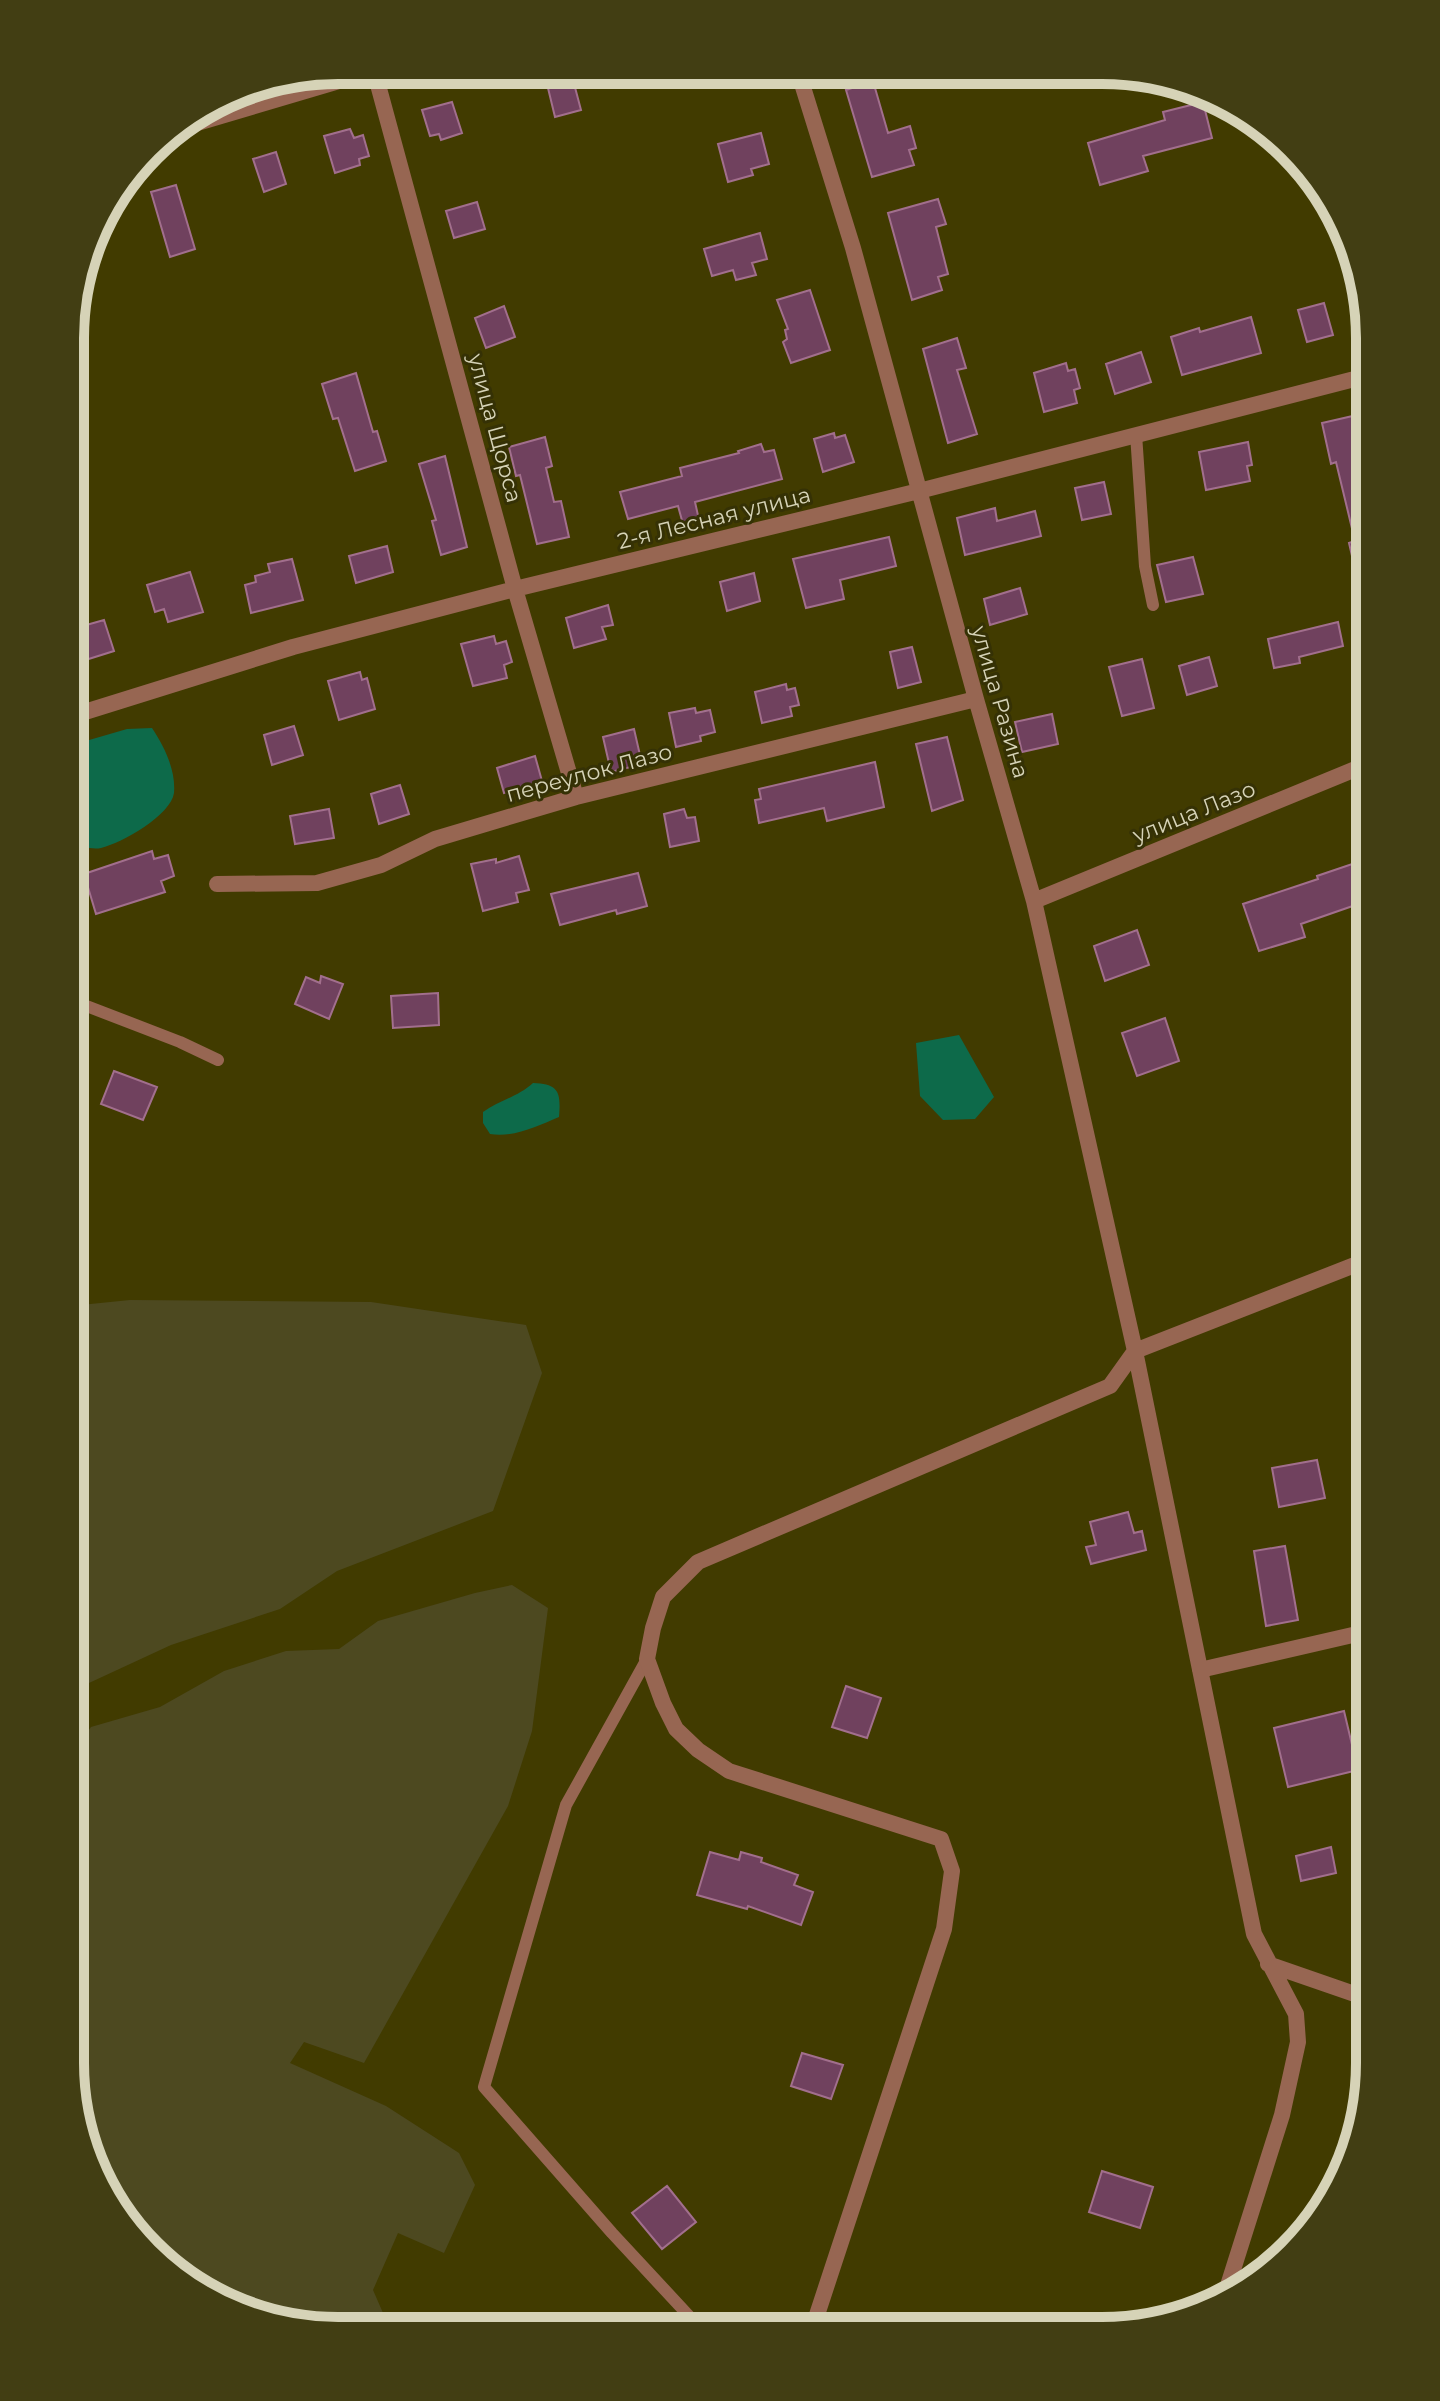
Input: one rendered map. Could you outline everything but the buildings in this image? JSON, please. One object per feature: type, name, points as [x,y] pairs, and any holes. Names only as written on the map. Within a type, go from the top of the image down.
[{"type":"street","name":"улица Щорса","points":[[379,84],[515,589],[576,797]]},
{"type":"street","name":"улица Разина","points":[[802,84],[853,248],[1034,901],[1135,1351],[1254,1934],[1296,2014],[1298,2042],[1282,2115],[1229,2283]]},
{"type":"street","points":[[209,119],[325,85]]},
{"type":"street","name":"2-я Лесная улица","points":[[84,712],[293,647],[1356,379]]},
{"type":"street","name":"переулок Лазо","points":[[217,884],[317,883],[381,865],[435,839],[576,797],[976,699]]},
{"type":"street","name":"улица Лазо","points":[[1034,901],[1356,769]]},
{"type":"street","points":[[816,2317],[944,1929],[952,1871],[941,1839],[729,1771],[698,1750],[676,1729],[647,1659],[663,1597],[698,1562],[1110,1386],[1135,1351],[1355,1265]]},
{"type":"street","points":[[1200,1670],[1355,1634]]},
{"type":"street","points":[[1268,1964],[1355,1994]]},
{"type":"lane","points":[[1136,434],[1145,566],[1153,605]]},
{"type":"lane","points":[[84,1005],[218,1060]]},
{"type":"lane","points":[[647,1659],[566,1805],[484,2087],[690,2317]]},
{"type":"shaded area","points":[[152,728],[171,767],[174,793],[155,819],[133,834],[101,848],[86,847],[84,742],[127,729]]},
{"type":"shaded area","points":[[959,1035],[994,1097],[975,1119],[943,1120],[920,1096],[916,1043]]},
{"type":"shaded area","points":[[533,1083],[548,1085],[556,1091],[559,1096],[559,1117],[516,1133],[490,1134],[483,1123],[483,1112]]},
{"type":"shaded area","points":[[130,1300],[371,1302],[526,1325],[542,1373],[493,1511],[337,1571],[280,1609],[171,1645],[84,1685],[84,1305]]},
{"type":"shaded area","points":[[512,1585],[548,1608],[532,1731],[508,1806],[364,2063],[304,2042],[290,2063],[386,2106],[459,2153],[475,2185],[444,2253],[398,2233],[373,2290],[385,2317],[305,2315],[273,2308],[241,2298],[211,2283],[184,2264],[137,2217],[118,2190],[103,2160],[89,2112],[84,2063],[84,1736],[91,1727],[160,1707],[224,1671],[286,1651],[339,1649],[378,1621]]}]
